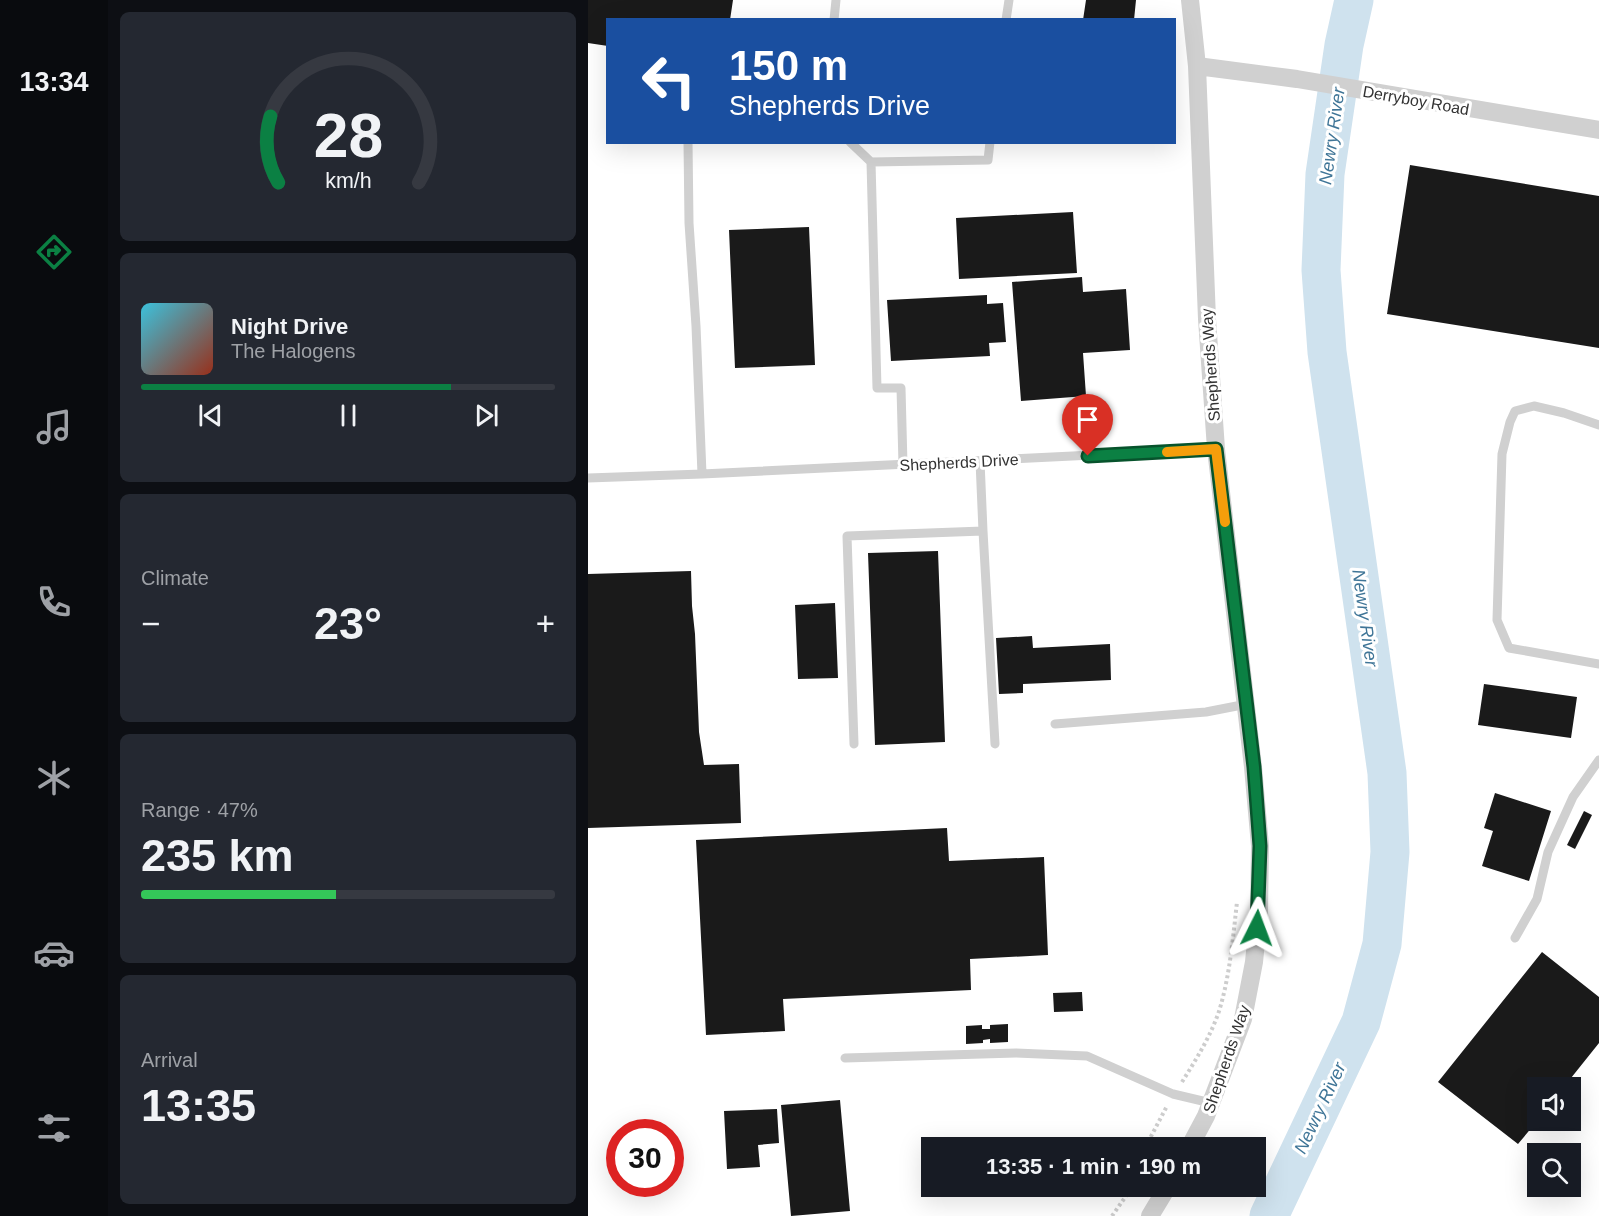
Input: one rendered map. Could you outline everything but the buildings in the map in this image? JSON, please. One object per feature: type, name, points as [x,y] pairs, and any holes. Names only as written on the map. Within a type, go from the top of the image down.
[{"type":"street","name":"Shepherds Way","points":[[1190,0],[1197,66],[1207,319],[1216,449],[1260,846],[1259,911],[1254,962],[1243,1019],[1206,1116],[1196,1137]]},
{"type":"street","name":"Derryboy Road","points":[[1197,66],[1297,79],[1599,130]]},
{"type":"street","points":[[1150,1216],[1161,1197]]},
{"type":"lane","points":[[834,18],[836,0]]},
{"type":"lane","points":[[1006,18],[1009,0]]},
{"type":"lane","points":[[688,144],[689,223],[702,474]]},
{"type":"lane","points":[[852,144],[871,162],[877,388],[901,388],[903,465]]},
{"type":"lane","points":[[871,162],[988,159],[990,144]]},
{"type":"lane","points":[[1599,425],[1534,405],[1515,411],[1502,454],[1497,620],[1509,648],[1599,664]]},
{"type":"lane","name":"Shepherds Drive","points":[[588,478],[1216,449]]},
{"type":"lane","points":[[980,461],[995,744]]},
{"type":"lane","points":[[854,744],[847,536],[983,531]]},
{"type":"lane","points":[[1056,724],[1206,712],[1246,704]]},
{"type":"lane","points":[[1515,938],[1536,899],[1548,852],[1573,797],[1599,760]]},
{"type":"lane","points":[[845,1058],[1016,1053],[1087,1056],[1173,1094],[1211,1103]]},
{"type":"path","points":[[1151,1137],[1173,1094],[1203,1049],[1220,1008],[1232,950],[1238,895]]},
{"type":"path","points":[[1112,1216],[1125,1197]]},
{"type":"waterway","name":"Newry River","points":[[1269,1216],[1361,1022],[1382,944],[1390,852],[1387,773],[1327,352],[1321,270],[1325,174],[1344,45],[1354,0]]},
{"type":"slow traffic","points":[[1167,452],[1216,449],[1225,522]]},
{"type":"route","points":[[1088,456],[1216,449],[1254,767],[1260,846],[1257,928]]}]
